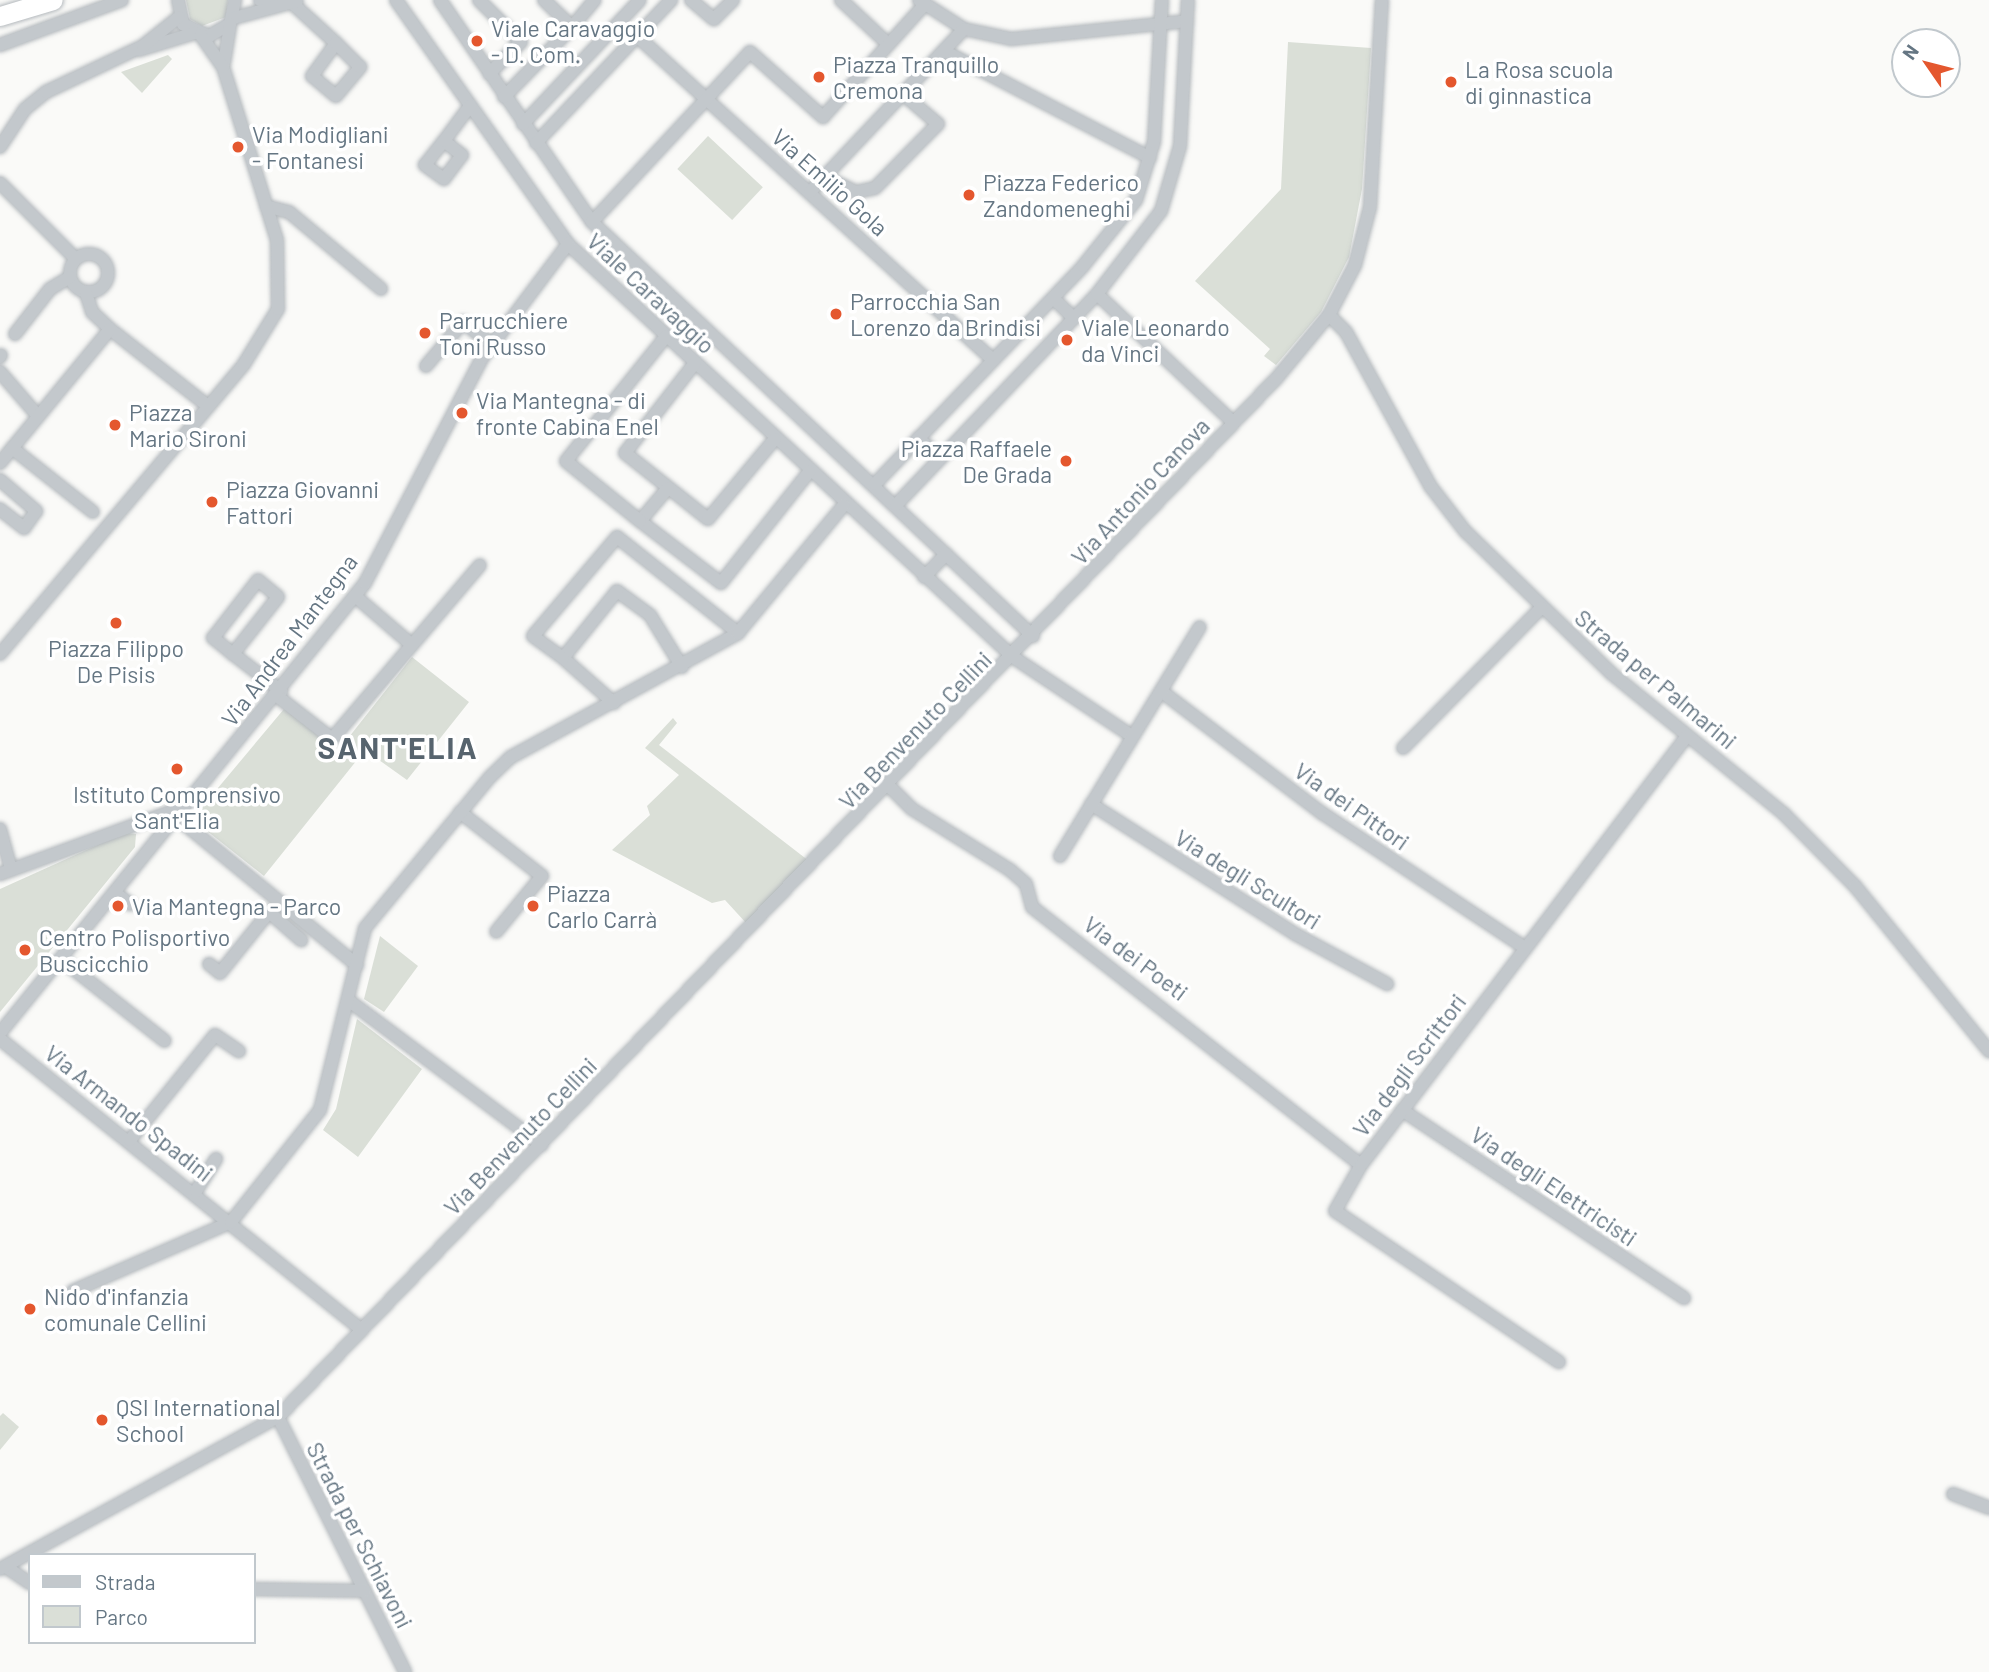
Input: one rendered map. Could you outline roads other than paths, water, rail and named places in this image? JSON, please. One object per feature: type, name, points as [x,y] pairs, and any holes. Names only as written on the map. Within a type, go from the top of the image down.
[{"type":"highway","points":[[0,16],[53,0]]},
{"type":"street","points":[[0,45],[122,0]]},
{"type":"street","points":[[223,67],[235,0]]},
{"type":"street","points":[[260,0],[294,2],[336,43]]},
{"type":"street","name":"Viale Caravaggio","points":[[396,0],[568,244],[844,505],[1013,657],[1132,736]]},
{"type":"street","name":"Viale Caravaggio","points":[[440,0],[592,222],[1033,636]]},
{"type":"street","points":[[479,0],[521,42],[489,75]]},
{"type":"street","points":[[544,0],[572,26]]},
{"type":"street","points":[[504,97],[595,0]]},
{"type":"street","points":[[536,143],[671,0]]},
{"type":"street","points":[[691,0],[714,19],[733,0]]},
{"type":"street","points":[[841,0],[888,44]]},
{"type":"street","points":[[874,484],[1120,225],[1150,158],[1154,142],[1162,0]]},
{"type":"street","points":[[896,505],[1097,294],[1161,211],[1180,146],[1188,0]]},
{"type":"street","name":"Via Antonio Canova","points":[[1013,657],[1280,375],[1329,315],[1355,265],[1370,208],[1382,0]]},
{"type":"street","points":[[3,141],[46,92],[133,51],[198,34],[294,2]]},
{"type":"street","points":[[523,124],[632,2]]},
{"type":"street","points":[[592,222],[750,52],[823,117],[922,2],[964,29],[1029,39],[1161,20],[1187,21]]},
{"type":"street","points":[[0,654],[265,337],[278,309],[281,268],[266,206],[223,67],[175,6],[133,51]]},
{"type":"street","points":[[810,192],[964,29]]},
{"type":"street","name":"Via Emilio Gola","points":[[637,36],[993,359]]},
{"type":"street","points":[[944,51],[1150,158]]},
{"type":"street","points":[[825,177],[856,192],[875,188],[938,124],[903,94]]},
{"type":"street","points":[[444,141],[470,106]]},
{"type":"street","points":[[1154,142],[1180,146]]},
{"type":"street","points":[[0,183],[75,259]]},
{"type":"street","points":[[266,206],[289,212],[381,289]]},
{"type":"street","name":"Via Andrea Mantegna","points":[[0,1033],[279,694],[355,596],[491,344],[568,244]]},
{"type":"street","points":[[75,259],[93,254],[107,266],[105,285],[86,293]]},
{"type":"street","points":[[15,334],[50,289],[70,277],[75,259]]},
{"type":"street","points":[[70,277],[86,293],[92,312],[110,329],[208,406]]},
{"type":"street","points":[[1097,294],[1233,422]]},
{"type":"street","points":[[1053,298],[1074,318]]},
{"type":"street","name":"Strada per Palmarini","points":[[1329,315],[1346,332],[1431,487],[1541,608],[1826,856],[1989,1051]]},
{"type":"street","points":[[426,366],[463,322],[491,344]]},
{"type":"street","points":[[0,463],[110,329]]},
{"type":"street","points":[[666,336],[566,461],[721,583],[809,472]]},
{"type":"street","points":[[695,363],[625,453],[708,519],[775,439]]},
{"type":"street","points":[[0,372],[38,416]]},
{"type":"street","points":[[918,438],[940,458]]},
{"type":"street","points":[[12,448],[93,512]]},
{"type":"street","points":[[0,480],[36,511],[24,528],[0,509]]},
{"type":"street","points":[[640,521],[668,488]]},
{"type":"street","points":[[74,1291],[231,1222],[320,1110],[365,928],[460,812],[511,757],[682,667],[738,633],[844,505]]},
{"type":"street","points":[[614,703],[563,658],[533,636],[617,537],[738,633]]},
{"type":"street","points":[[924,577],[946,554]]},
{"type":"street","points":[[233,654],[278,597],[258,580],[214,638],[332,739],[480,565]]},
{"type":"street","points":[[563,658],[617,591],[650,615],[682,667]]},
{"type":"street","points":[[355,596],[412,645]]},
{"type":"street","points":[[1403,748],[1541,608]]},
{"type":"street","points":[[1060,856],[1200,627]]},
{"type":"street","name":"Via Benvenuto Cellini","points":[[30,1553],[278,1417],[890,788],[1013,657]]},
{"type":"street","name":"Via dei Pittori","points":[[1161,691],[1322,813],[1524,947]]},
{"type":"street","name":"Via degli Scrittori","points":[[1559,1362],[1335,1211],[1361,1165],[1524,947],[1688,736]]},
{"type":"street","name":"Via dei Poeti","points":[[890,788],[912,809],[1010,870],[1026,884],[1032,907],[1361,1165]]},
{"type":"street","name":"Via degli Scultori","points":[[1091,804],[1295,934],[1387,984]]},
{"type":"street","points":[[0,829],[6,872],[181,812],[357,965]]},
{"type":"street","points":[[460,812],[542,876],[496,932]]},
{"type":"street","points":[[115,893],[130,904]]},
{"type":"street","points":[[209,964],[220,972],[269,912],[301,940]]},
{"type":"street","points":[[61,958],[165,1041]]},
{"type":"street","points":[[348,1000],[541,1145]]},
{"type":"street","points":[[130,1140],[215,1035],[239,1051]]},
{"type":"street","name":"Via Armando Spadini","points":[[0,1039],[196,1191],[361,1329]]},
{"type":"street","name":"Via degli Elettricisti","points":[[1402,1110],[1684,1298]]},
{"type":"street","points":[[196,1191],[216,1159]]},
{"type":"street","name":"Strada per Schiavoni","points":[[278,1417],[405,1672]]},
{"type":"street","points":[[1953,1494],[1989,1508]]},
{"type":"street","name":"Via Benvenuto Cellini","points":[[3,1568],[28,1554]]},
{"type":"street","points":[[3,1568],[28,1582]]},
{"type":"street","points":[[256,1589],[365,1591]]},
{"type":"place","name":"Viale Caravaggio - D. Com.","points":[[477,41]]},
{"type":"place","name":"Piazza Tranquillo Cremona","points":[[819,77]]},
{"type":"place","name":"La Rosa scuola di ginnastica","points":[[1451,82]]},
{"type":"place","name":"Via Modigliani - Fontanesi","points":[[238,147]]},
{"type":"place","name":"Piazza Federico Zandomeneghi","points":[[969,195]]},
{"type":"place","name":"Parrocchia San Lorenzo da Brindisi","points":[[836,314]]},
{"type":"place","name":"Parrucchiere Toni Russo","points":[[425,333]]},
{"type":"place","name":"Viale Leonardo da Vinci","points":[[1067,340]]},
{"type":"place","name":"Via Mantegna - di fronte Cabina Enel","points":[[462,413]]},
{"type":"place","name":"Piazza Mario Sironi","points":[[115,425]]},
{"type":"place","name":"Piazza Raffaele De Grada","points":[[1066,461]]},
{"type":"place","name":"Piazza Giovanni Fattori","points":[[212,502]]},
{"type":"place","name":"Piazza Filippo De Pisis","points":[[116,623]]},
{"type":"place","name":"Istituto Comprensivo Sant'Elia","points":[[177,769]]},
{"type":"place","name":"Via Mantegna - Parco","points":[[118,906]]},
{"type":"place","name":"Piazza Carlo Carrà","points":[[533,906]]},
{"type":"place","name":"Centro Polisportivo Buscicchio","points":[[25,950]]},
{"type":"place","name":"Nido d'infanzia comunale Cellini","points":[[30,1309]]},
{"type":"place","name":"QSI International School","points":[[102,1420]]},
{"type":"district","name":"SANT'ELIA","points":[[398,747]]}]
